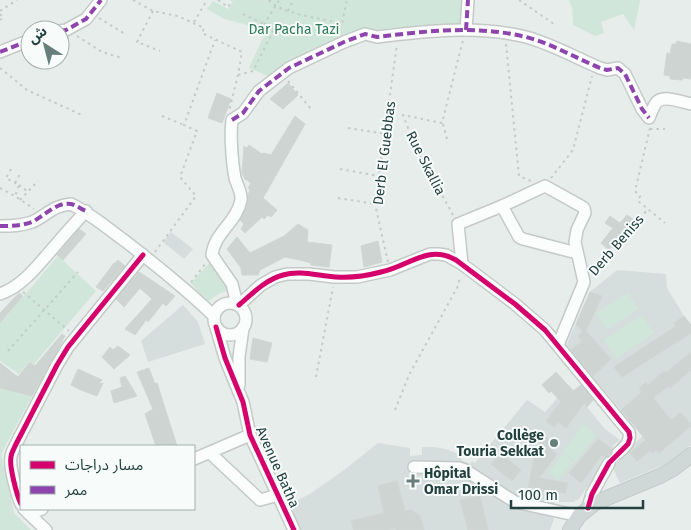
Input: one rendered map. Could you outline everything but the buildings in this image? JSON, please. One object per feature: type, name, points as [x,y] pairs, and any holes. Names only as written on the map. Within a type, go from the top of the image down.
[{"type":"main road","points":[[570,530],[584,512],[601,500],[667,472],[691,455]]},
{"type":"street","points":[[70,27],[86,19],[101,0]]},
{"type":"street","points":[[466,30],[468,0]]},
{"type":"street","points":[[0,226],[16,226],[32,222],[54,207],[63,204],[71,204],[86,211],[185,290],[215,321],[220,332],[229,335],[235,334],[243,328],[246,321],[245,311],[238,304],[232,284],[212,255],[216,241],[234,217],[241,201],[235,176],[231,130],[232,120],[243,113],[259,91],[289,68],[365,34],[377,37],[466,30],[505,33],[538,42],[607,70],[618,68],[625,74],[649,123]]},
{"type":"street","points":[[0,52],[20,44]]},
{"type":"street","points":[[649,123],[656,102],[660,100],[671,99],[691,104]]},
{"type":"street","points":[[462,264],[458,224],[545,186],[584,208],[585,213],[575,236],[584,282],[558,345]]},
{"type":"street","points":[[502,206],[519,237],[577,252]]},
{"type":"street","points":[[0,294],[17,285],[30,273],[86,211]]},
{"type":"street","points":[[238,304],[261,285],[281,275],[294,273],[357,277],[390,270],[425,255],[446,255],[462,264],[515,304],[545,330],[629,432],[628,444],[618,453]]},
{"type":"street","points":[[20,499],[11,463],[12,453],[57,366],[76,336],[146,257]]},
{"type":"street","points":[[215,321],[217,308],[221,305],[229,302],[238,304]]},
{"type":"street","name":"Avenue Batha","points":[[215,321],[225,358],[243,402],[250,436],[294,530]]},
{"type":"street","name":"Avenue Batha","points":[[239,390],[239,357],[243,328]]},
{"type":"street","points":[[195,458],[250,436]]},
{"type":"street","points":[[210,452],[259,499],[278,495]]},
{"type":"street","points":[[414,467],[460,468],[515,502],[584,512],[609,463]]},
{"type":"street","points":[[26,510],[46,530]]},
{"type":"path","points":[[0,20],[4,18],[0,12],[17,0]]},
{"type":"path","points":[[133,0],[153,11],[178,16],[194,23],[204,28],[202,33],[242,52],[238,75],[228,110],[232,120]]},
{"type":"path","points":[[194,23],[207,0]]},
{"type":"path","points":[[218,0],[228,7],[232,0]]},
{"type":"path","points":[[268,0],[275,6],[288,11],[342,23],[347,0]]},
{"type":"path","points":[[264,25],[279,0]]},
{"type":"path","points":[[288,11],[293,0]]},
{"type":"path","points":[[519,0],[554,24]]},
{"type":"path","points":[[153,11],[137,42],[160,52]]},
{"type":"path","points":[[91,13],[125,34]]},
{"type":"path","points":[[243,14],[287,35]]},
{"type":"path","points":[[238,75],[253,71],[274,29]]},
{"type":"path","points":[[448,143],[442,122],[466,30]]},
{"type":"path","points":[[505,33],[519,176],[545,186],[573,150],[595,66]]},
{"type":"path","points":[[70,34],[102,52],[122,58]]},
{"type":"path","points":[[184,126],[215,40]]},
{"type":"path","points":[[0,68],[27,90],[84,116]]},
{"type":"path","points":[[282,73],[302,100],[311,108]]},
{"type":"path","points":[[146,257],[196,196],[180,176],[196,131],[162,116]]},
{"type":"path","points":[[665,129],[649,123],[635,191],[640,196],[638,201],[665,223]]},
{"type":"path","points":[[348,128],[386,134]]},
{"type":"path","points":[[11,169],[6,178],[28,192]]},
{"type":"path","points":[[340,170],[379,176]]},
{"type":"path","points":[[15,183],[20,174]]},
{"type":"path","points":[[20,200],[38,181]]},
{"type":"path","points":[[15,196],[19,185]]},
{"type":"path","points":[[0,188],[43,215]]},
{"type":"path","points":[[338,198],[375,204]]},
{"type":"path","points":[[395,410],[409,374],[458,286],[462,264]]},
{"type":"path","points":[[8,351],[78,272]]},
{"type":"path","points":[[185,290],[199,272]]},
{"type":"path","points":[[316,377],[334,277]]},
{"type":"path","points":[[23,292],[76,336]]},
{"type":"shaded area","points":[[171,232],[193,249],[184,259],[163,242]]},
{"type":"shaded area","points":[[617,270],[666,274],[667,288],[691,325],[691,445],[671,464],[668,463],[620,483],[611,464],[643,436],[566,346],[590,292]]},
{"type":"shaded area","points":[[183,305],[198,322],[205,344],[148,362],[141,341]]},
{"type":"shaded area","name":"Hôpital Omar Drissi","points":[[569,385],[605,429],[620,440],[612,446],[616,452],[607,460],[578,500],[574,502],[555,502],[552,515],[554,519],[550,530],[301,530],[290,504],[310,494],[378,443],[410,448],[410,456],[422,455],[422,447],[446,449],[463,456],[461,460],[470,464],[472,461],[475,463],[527,400],[545,412]]},
{"type":"green space","name":"Dar Pacha Tazi","points":[[234,0],[468,0],[465,30],[399,34],[355,31],[295,60],[268,76],[249,68],[265,33],[244,24],[224,19],[207,9],[213,1],[228,9]]},
{"type":"green space","points":[[569,0],[640,0],[634,30],[623,14],[601,22],[604,33],[595,36],[573,25],[572,7]]},
{"type":"green space","points":[[58,256],[96,291],[34,364],[30,361],[19,374],[0,361],[0,324]]},
{"type":"green space","points":[[214,258],[232,290],[220,293],[207,302],[191,283]]},
{"type":"green space","points":[[628,293],[638,309],[607,329],[596,314]]},
{"type":"green space","points":[[642,315],[654,333],[616,358],[604,340]]},
{"type":"green space","points":[[0,388],[32,396],[1,454],[14,513],[31,530],[0,530]]},
{"type":"green space","points":[[584,425],[597,435],[575,462],[563,451]]},
{"type":"green space","points":[[563,454],[573,462],[558,480],[549,472]]},
{"type":"marked path","points":[[70,28],[86,19],[101,0]]},
{"type":"marked path","points":[[466,30],[468,0]]},
{"type":"marked path","points":[[232,120],[243,113],[259,91],[289,68],[344,42],[365,34],[377,37],[452,30],[489,31],[526,37],[555,47],[600,68],[607,70],[618,68],[625,74],[642,109],[649,118]]},
{"type":"marked path","points":[[0,52],[20,44]]},
{"type":"marked path","points":[[0,226],[32,222],[55,207],[66,204],[86,211]]},
{"type":"cycle path","points":[[239,305],[265,284],[283,275],[302,273],[353,277],[370,275],[391,269],[427,255],[436,254],[456,260],[515,304],[545,330],[629,432],[628,444],[609,463],[592,494],[588,508]]},
{"type":"cycle path","points":[[20,501],[11,467],[11,456],[15,446],[68,347],[143,255]]},
{"type":"cycle path","points":[[216,327],[225,358],[243,402],[250,435],[294,530]]},
{"type":"place","name":"Collège Touria Sekkat","points":[[554,443]]},
{"type":"place","name":"Hôpital Omar Drissi","points":[[413,481]]}]
